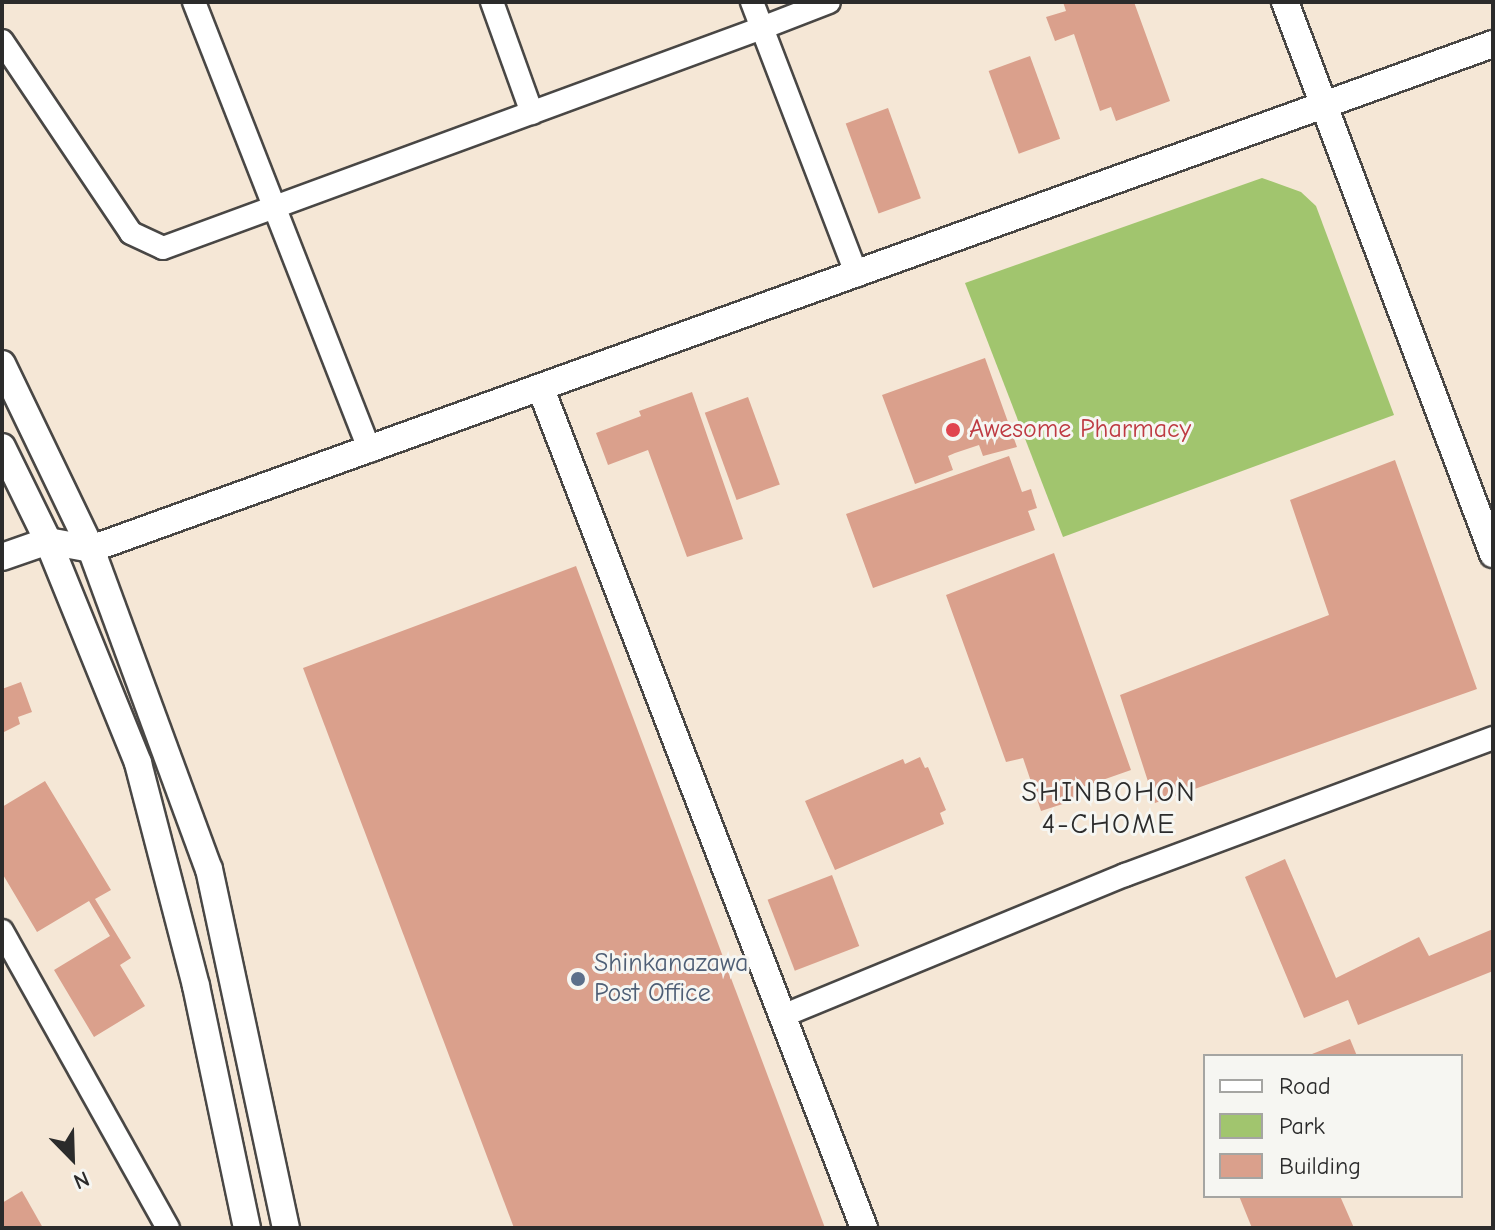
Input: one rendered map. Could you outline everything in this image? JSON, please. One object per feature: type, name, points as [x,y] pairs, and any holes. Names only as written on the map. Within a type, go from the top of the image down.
[{"type":"street","points":[[194,2],[370,451]]},
{"type":"street","points":[[492,2],[532,113]]},
{"type":"street","points":[[752,2],[857,275]]},
{"type":"street","points":[[2,41],[131,233],[163,248],[829,2]]},
{"type":"street","points":[[1285,2],[1493,554]]},
{"type":"street","points":[[2,557],[48,541],[91,549],[1493,44]]},
{"type":"street","points":[[2,364],[91,549],[209,869],[286,1228]]},
{"type":"street","points":[[541,389],[785,1015],[864,1228]]},
{"type":"street","points":[[2,447],[48,541],[138,763],[196,986],[247,1228]]},
{"type":"street","points":[[785,1015],[1125,875],[1493,738]]},
{"type":"street","points":[[2,931],[168,1228]]},
{"type":"green space","points":[[1262,178],[1301,192],[1316,206],[1394,415],[1063,537],[965,283]]},
{"type":"building","points":[[1063,2],[1134,2],[1170,101],[1116,121],[1111,107],[1100,111],[1074,34],[1055,41],[1046,17],[1066,11]]},
{"type":"building","points":[[1030,56],[1060,139],[1019,154],[989,71]]},
{"type":"building","points":[[888,108],[921,198],[879,214],[846,123]]},
{"type":"building","points":[[985,358],[1017,447],[983,456],[979,445],[955,453],[948,456],[953,470],[915,484],[882,395]]},
{"type":"building","points":[[692,392],[743,539],[687,557],[648,450],[608,465],[596,433],[641,416],[639,411]]},
{"type":"building","points":[[748,397],[780,484],[737,500],[705,413]]},
{"type":"building","points":[[1009,456],[1022,492],[1031,489],[1037,508],[1028,511],[1035,530],[873,588],[846,514]]},
{"type":"building","points":[[1395,460],[1477,689],[1155,803],[1120,695],[1329,615],[1290,500]]},
{"type":"building","points":[[1054,553],[1131,770],[1074,790],[1078,799],[1041,811],[1023,758],[1006,762],[946,595]]},
{"type":"building","points":[[576,566],[825,1228],[514,1228],[303,668]]},
{"type":"building","points":[[21,682],[32,712],[18,717],[20,724],[2,733],[2,689]]},
{"type":"building","points":[[920,757],[925,768],[928,767],[946,810],[940,813],[944,824],[835,870],[805,801],[903,759],[905,764]]},
{"type":"building","points":[[45,781],[111,890],[95,899],[131,958],[120,965],[145,1006],[94,1037],[54,970],[110,936],[89,901],[37,932],[2,873],[2,807]]},
{"type":"building","points":[[1285,859],[1336,978],[1419,937],[1429,956],[1493,929],[1493,971],[1358,1025],[1348,1000],[1304,1018],[1245,877]]},
{"type":"building","points":[[832,875],[859,946],[795,971],[768,900]]},
{"type":"building","points":[[1350,1039],[1356,1054],[1312,1054]]},
{"type":"building","points":[[22,1191],[43,1228],[2,1228],[2,1203]]},
{"type":"building","points":[[1240,1198],[1341,1198],[1354,1228],[1252,1228]]},
{"type":"place","name":"Awesome Pharmacy","points":[[953,430]]},
{"type":"place","name":"Shinkanazawa Post Office","points":[[578,979]]},
{"type":"district","name":"SHINBOHON 4-CHOME","points":[[1109,808]]}]
